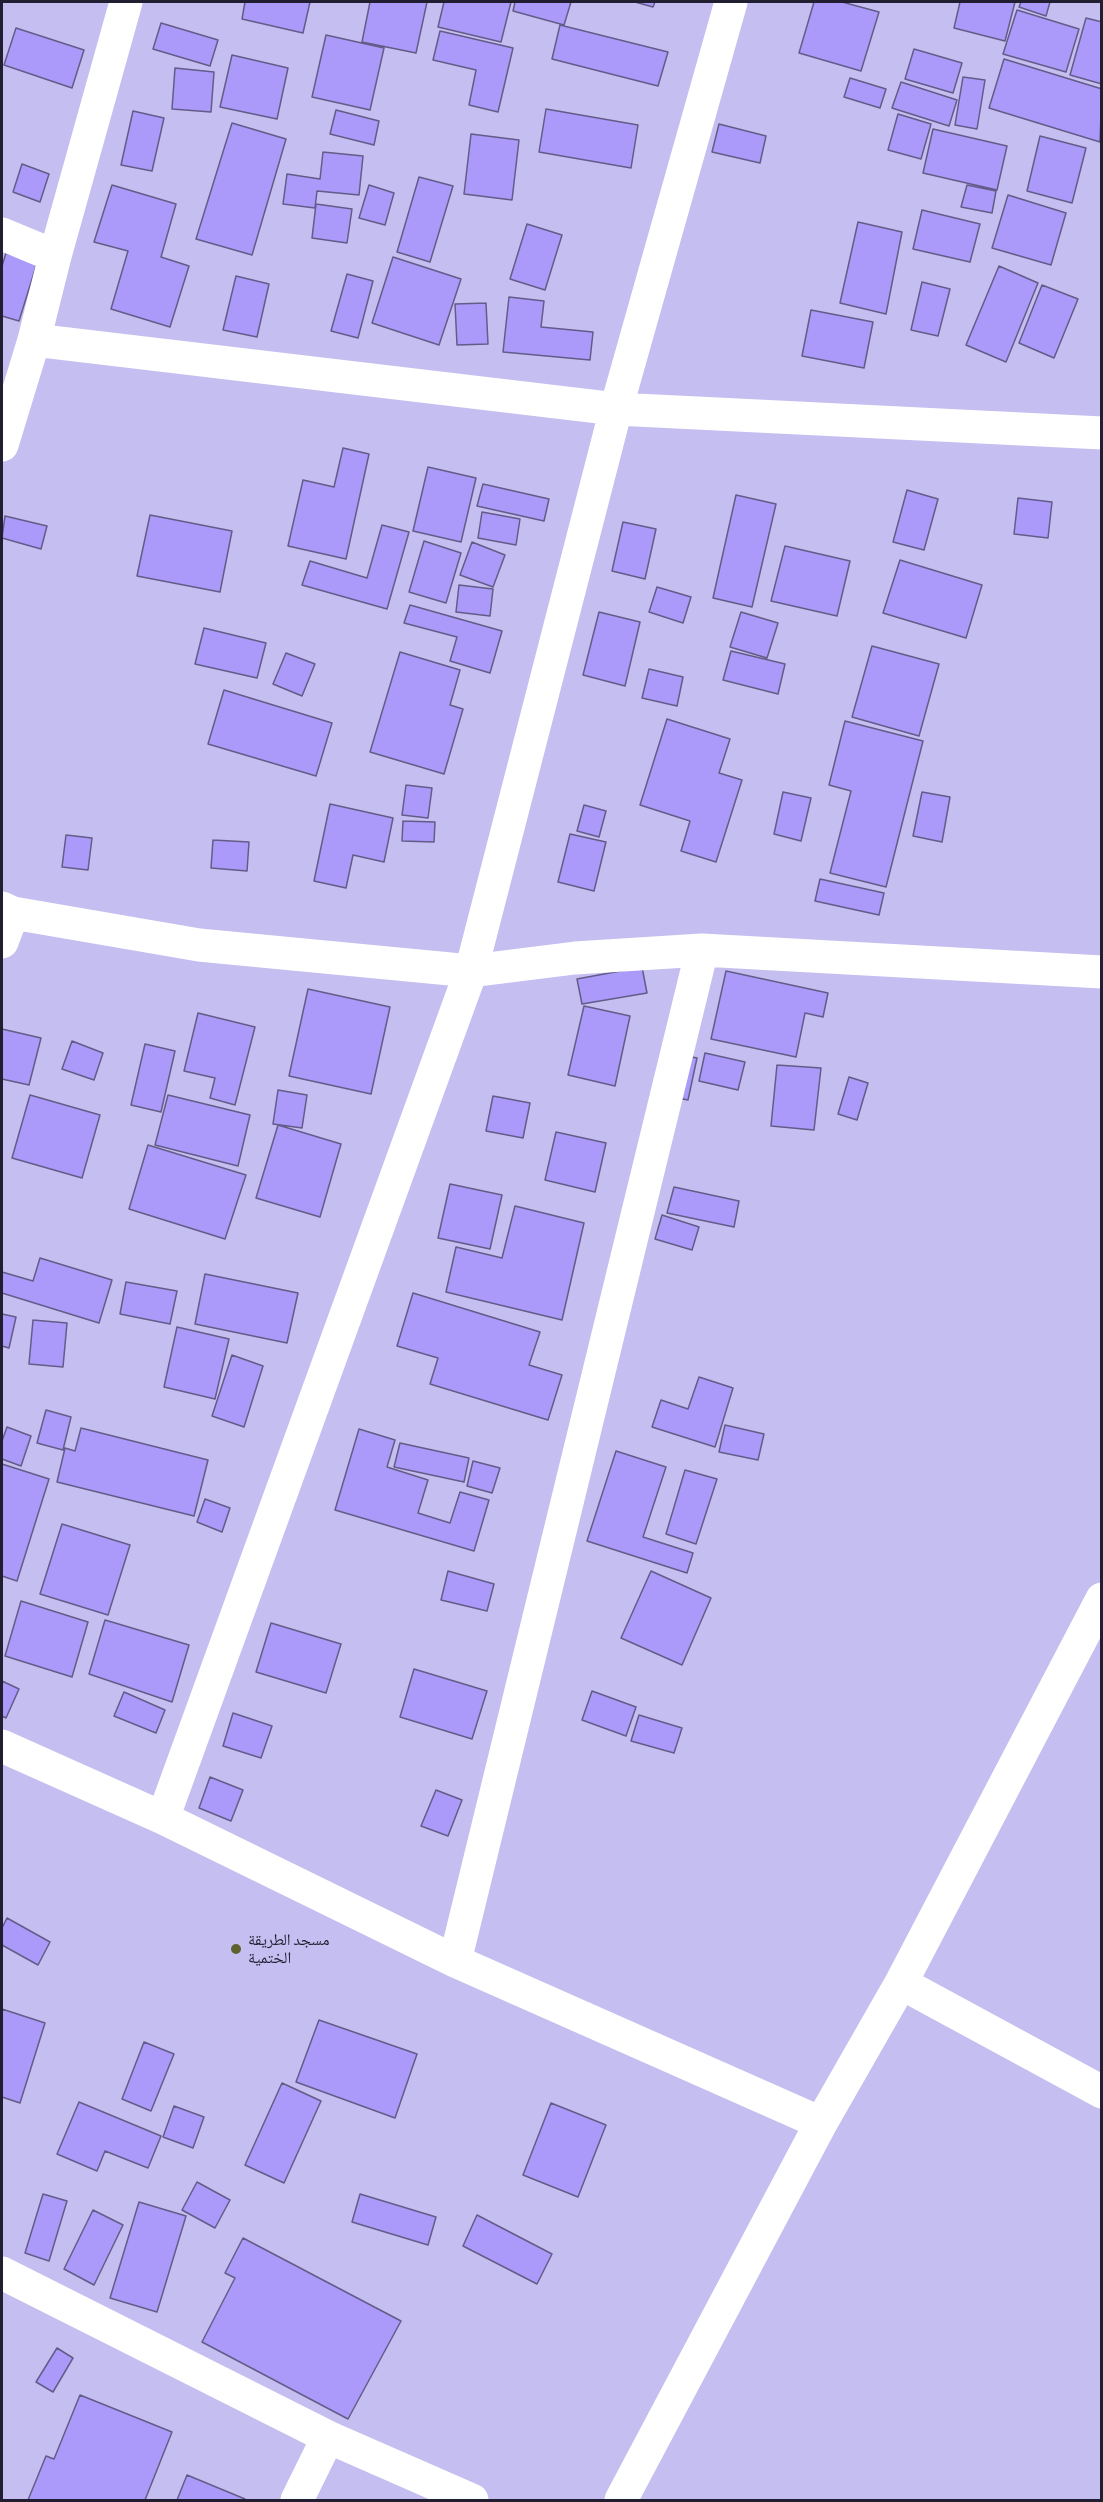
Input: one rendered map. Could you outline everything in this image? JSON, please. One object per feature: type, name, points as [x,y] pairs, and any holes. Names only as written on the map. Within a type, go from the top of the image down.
[{"type":"street","points":[[2,445],[34,340],[126,2]]},
{"type":"street","points":[[164,1818],[471,971],[616,409],[731,2]]},
{"type":"street","points":[[2,234],[55,256]]},
{"type":"street","points":[[34,340],[616,409],[1101,434]]},
{"type":"street","points":[[5,921],[199,945],[471,971],[575,958],[702,951],[1101,972]]},
{"type":"street","points":[[455,1961],[702,951]]},
{"type":"street","points":[[621,2500],[821,2123],[901,1983],[1101,1599]]},
{"type":"street","points":[[3,1752],[164,1818],[455,1961],[821,2123]]},
{"type":"street","points":[[901,1983],[1101,2092]]},
{"type":"street","points":[[2,2273],[328,2437],[472,2500]]},
{"type":"street","points":[[297,2500],[328,2437]]},
{"type":"building","points":[[245,2],[310,2],[303,33],[242,19]]},
{"type":"building","points":[[370,2],[427,2],[416,53],[362,42]]},
{"type":"building","points":[[444,2],[511,2],[501,42],[438,27]]},
{"type":"building","points":[[515,2],[571,2],[564,25],[513,11]]},
{"type":"building","points":[[635,2],[655,2],[653,7]]},
{"type":"building","points":[[814,2],[842,2],[879,12],[861,71],[799,53]]},
{"type":"building","points":[[960,2],[1015,2],[1005,41],[954,28]]},
{"type":"building","points":[[1021,2],[1050,2],[1046,16],[1019,7]]},
{"type":"building","points":[[1017,10],[1079,29],[1066,72],[1003,54]]},
{"type":"building","points":[[1086,18],[1102,22],[1102,84],[1070,75]]},
{"type":"building","points":[[161,23],[218,40],[210,66],[153,49]]},
{"type":"building","points":[[560,25],[668,52],[658,86],[552,59]]},
{"type":"building","points":[[16,28],[84,50],[72,88],[4,65]]},
{"type":"building","points":[[440,31],[513,48],[498,112],[469,105],[476,70],[433,60]]},
{"type":"building","points":[[326,35],[384,48],[370,110],[312,97]]},
{"type":"building","points":[[914,49],[962,63],[953,93],[905,79]]},
{"type":"building","points":[[232,55],[288,68],[277,119],[220,107]]},
{"type":"building","points":[[1004,59],[1102,89],[1100,142],[989,108]]},
{"type":"building","points":[[175,68],[214,72],[211,112],[172,109]]},
{"type":"building","points":[[963,77],[985,80],[977,129],[955,125]]},
{"type":"building","points":[[850,78],[886,89],[880,108],[844,97]]},
{"type":"building","points":[[901,82],[957,100],[949,126],[892,108]]},
{"type":"building","points":[[546,109],[638,125],[631,168],[539,152]]},
{"type":"building","points":[[336,110],[379,121],[374,145],[330,134]]},
{"type":"building","points":[[133,111],[164,118],[152,171],[121,165]]},
{"type":"building","points":[[898,114],[931,124],[921,159],[888,150]]},
{"type":"building","points":[[232,123],[286,139],[252,255],[196,239]]},
{"type":"building","points":[[719,124],[766,136],[760,163],[712,152]]},
{"type":"building","points":[[933,129],[1007,146],[997,190],[923,173]]},
{"type":"building","points":[[471,134],[519,140],[512,200],[464,194]]},
{"type":"building","points":[[1040,136],[1086,148],[1072,203],[1027,191]]},
{"type":"building","points":[[323,152],[363,156],[359,195],[317,191],[315,208],[283,204],[287,174],[320,179]]},
{"type":"building","points":[[22,164],[49,174],[40,202],[13,192]]},
{"type":"building","points":[[419,177],[453,186],[430,262],[397,252]]},
{"type":"building","points":[[112,185],[176,204],[161,257],[189,266],[170,327],[111,309],[128,251],[94,242]]},
{"type":"building","points":[[369,185],[394,193],[385,225],[359,218]]},
{"type":"building","points":[[967,185],[996,191],[992,213],[961,207]]},
{"type":"building","points":[[1008,195],[1066,213],[1051,265],[992,248]]},
{"type":"building","points":[[316,204],[352,209],[347,243],[312,238]]},
{"type":"building","points":[[922,210],[980,224],[970,262],[913,249]]},
{"type":"building","points":[[858,222],[902,232],[886,314],[840,303]]},
{"type":"building","points":[[527,224],[562,235],[545,290],[510,279]]},
{"type":"building","points":[[6,253],[37,263],[19,321],[2,316],[2,266]]},
{"type":"building","points":[[393,257],[461,279],[439,345],[372,323]]},
{"type":"building","points":[[999,266],[1038,283],[1006,362],[966,345]]},
{"type":"building","points":[[347,274],[373,281],[358,338],[331,331]]},
{"type":"building","points":[[236,276],[269,284],[257,337],[223,330]]},
{"type":"building","points":[[922,282],[950,289],[938,336],[911,330]]},
{"type":"building","points":[[1042,285],[1078,299],[1054,358],[1019,343]]},
{"type":"building","points":[[509,297],[544,301],[541,327],[593,332],[590,360],[503,352]]},
{"type":"building","points":[[486,303],[488,344],[457,345],[455,304]]},
{"type":"building","points":[[811,310],[873,322],[864,368],[802,356]]},
{"type":"building","points":[[343,448],[369,454],[346,559],[288,546],[303,480],[334,487]]},
{"type":"building","points":[[428,467],[476,478],[461,542],[413,531]]},
{"type":"building","points":[[483,484],[549,499],[544,521],[477,506]]},
{"type":"building","points":[[907,490],[938,499],[924,550],[893,542]]},
{"type":"building","points":[[736,495],[776,504],[752,607],[713,598]]},
{"type":"building","points":[[1018,498],[1052,502],[1048,538],[1014,534]]},
{"type":"building","points":[[482,512],[520,519],[516,545],[478,538]]},
{"type":"building","points":[[150,515],[232,531],[220,592],[137,576]]},
{"type":"building","points":[[5,516],[47,526],[41,549],[2,538]]},
{"type":"building","points":[[623,522],[656,529],[645,579],[612,571]]},
{"type":"building","points":[[382,525],[409,532],[387,609],[302,585],[310,561],[367,578]]},
{"type":"building","points":[[424,541],[461,553],[446,603],[409,592]]},
{"type":"building","points":[[472,542],[505,555],[493,587],[460,575]]},
{"type":"building","points":[[785,546],[850,561],[837,616],[771,601]]},
{"type":"building","points":[[900,560],[982,585],[966,638],[883,613]]},
{"type":"building","points":[[459,585],[493,589],[490,616],[456,612]]},
{"type":"building","points":[[657,587],[691,597],[683,623],[649,612]]},
{"type":"building","points":[[410,605],[502,631],[490,673],[450,661],[457,637],[404,623]]},
{"type":"building","points":[[599,612],[640,622],[625,686],[583,675]]},
{"type":"building","points":[[741,612],[778,623],[767,658],[730,647]]},
{"type":"building","points":[[204,628],[266,643],[257,678],[195,664]]},
{"type":"building","points":[[872,646],[939,664],[919,736],[852,717]]},
{"type":"building","points":[[731,651],[785,664],[778,694],[723,680]]},
{"type":"building","points":[[400,652],[460,670],[450,705],[463,709],[444,774],[370,752]]},
{"type":"building","points":[[286,653],[315,664],[302,696],[273,684]]},
{"type":"building","points":[[649,669],[683,677],[677,706],[642,698]]},
{"type":"building","points":[[224,690],[332,723],[316,776],[208,744]]},
{"type":"building","points":[[667,719],[730,739],[719,773],[742,780],[716,862],[681,851],[690,821],[640,805]]},
{"type":"building","points":[[845,721],[923,741],[886,887],[830,873],[851,791],[829,785]]},
{"type":"building","points":[[406,785],[432,788],[428,818],[402,815]]},
{"type":"building","points":[[783,792],[811,798],[801,841],[774,834]]},
{"type":"building","points":[[922,792],[950,797],[942,842],[913,836]]},
{"type":"building","points":[[330,804],[393,818],[384,862],[353,855],[346,888],[314,881]]},
{"type":"building","points":[[584,805],[606,811],[599,837],[577,831]]},
{"type":"building","points":[[403,821],[435,822],[434,842],[402,841]]},
{"type":"building","points":[[570,834],[606,842],[594,891],[558,882]]},
{"type":"building","points":[[66,835],[92,838],[88,870],[62,867]]},
{"type":"building","points":[[213,840],[249,842],[247,871],[211,868]]},
{"type":"building","points":[[820,879],[884,893],[879,915],[815,901]]},
{"type":"building","points":[[642,967],[647,993],[582,1004],[577,979]]},
{"type":"building","points":[[726,971],[828,993],[823,1017],[805,1013],[796,1057],[711,1039]]},
{"type":"building","points":[[308,989],[390,1007],[371,1094],[289,1076]]},
{"type":"building","points":[[584,1006],[630,1016],[615,1086],[568,1075]]},
{"type":"building","points":[[198,1013],[255,1027],[235,1105],[210,1098],[215,1078],[184,1071]]},
{"type":"building","points":[[2,1029],[41,1038],[29,1085],[2,1079]]},
{"type":"building","points":[[72,1041],[103,1053],[94,1080],[62,1069]]},
{"type":"building","points":[[145,1044],[175,1051],[161,1112],[131,1105]]},
{"type":"building","points":[[705,1053],[745,1062],[738,1090],[699,1081]]},
{"type":"building","points":[[676,1054],[697,1058],[688,1100],[668,1096]]},
{"type":"building","points":[[777,1065],[821,1068],[814,1130],[771,1126]]},
{"type":"building","points":[[849,1077],[868,1083],[857,1120],[838,1114]]},
{"type":"building","points":[[278,1090],[307,1095],[302,1128],[273,1124]]},
{"type":"building","points":[[30,1095],[100,1115],[82,1178],[12,1158]]},
{"type":"building","points":[[168,1095],[250,1115],[238,1166],[155,1145]]},
{"type":"building","points":[[493,1096],[530,1103],[523,1138],[486,1131]]},
{"type":"building","points":[[278,1125],[341,1144],[320,1217],[256,1198]]},
{"type":"building","points":[[556,1132],[606,1143],[595,1192],[545,1180]]},
{"type":"building","points":[[148,1145],[246,1175],[225,1239],[129,1209]]},
{"type":"building","points":[[450,1184],[502,1195],[490,1249],[438,1238]]},
{"type":"building","points":[[674,1187],[739,1201],[734,1227],[667,1213]]},
{"type":"building","points":[[515,1206],[584,1223],[562,1320],[446,1292],[456,1247],[502,1258]]},
{"type":"building","points":[[662,1215],[699,1227],[692,1250],[655,1239]]},
{"type":"building","points":[[40,1258],[112,1280],[99,1323],[2,1293],[2,1272],[33,1281]]},
{"type":"building","points":[[205,1274],[298,1293],[287,1343],[195,1324]]},
{"type":"building","points":[[126,1282],[177,1291],[170,1324],[120,1314]]},
{"type":"building","points":[[413,1293],[540,1332],[529,1365],[562,1375],[548,1420],[430,1384],[438,1358],[397,1346]]},
{"type":"building","points":[[2,1314],[16,1317],[9,1348],[2,1346]]},
{"type":"building","points":[[33,1320],[67,1323],[63,1367],[29,1364]]},
{"type":"building","points":[[177,1327],[229,1339],[215,1399],[164,1387]]},
{"type":"building","points":[[232,1355],[263,1366],[244,1427],[212,1416]]},
{"type":"building","points":[[699,1377],[733,1388],[715,1447],[652,1427],[661,1400],[688,1409]]},
{"type":"building","points":[[46,1410],[71,1417],[63,1450],[37,1443]]},
{"type":"building","points":[[725,1425],[764,1434],[758,1460],[719,1452]]},
{"type":"building","points":[[7,1427],[31,1436],[21,1466],[2,1459],[2,1441]]},
{"type":"building","points":[[81,1428],[208,1460],[194,1516],[57,1482],[65,1448],[75,1451]]},
{"type":"building","points":[[359,1429],[395,1440],[387,1467],[428,1480],[418,1513],[450,1523],[460,1492],[489,1500],[474,1551],[335,1510]]},
{"type":"building","points":[[400,1443],[469,1458],[464,1482],[394,1467]]},
{"type":"building","points":[[616,1451],[666,1467],[643,1537],[693,1553],[687,1573],[587,1541]]},
{"type":"building","points":[[473,1461],[500,1468],[492,1493],[467,1486]]},
{"type":"building","points":[[2,1464],[49,1479],[17,1581],[2,1576]]},
{"type":"building","points":[[685,1470],[717,1479],[696,1544],[666,1534]]},
{"type":"building","points":[[205,1499],[230,1508],[222,1532],[197,1522]]},
{"type":"building","points":[[62,1524],[130,1545],[108,1615],[40,1594]]},
{"type":"building","points":[[448,1571],[494,1584],[487,1611],[441,1600]]},
{"type":"building","points":[[651,1571],[711,1598],[682,1665],[621,1638]]},
{"type":"building","points":[[21,1601],[88,1622],[72,1677],[5,1656]]},
{"type":"building","points":[[105,1620],[189,1645],[172,1702],[89,1674]]},
{"type":"building","points":[[271,1623],[341,1644],[326,1693],[256,1672]]},
{"type":"building","points":[[414,1669],[487,1691],[472,1739],[400,1717]]},
{"type":"building","points":[[2,1681],[19,1689],[6,1718],[2,1716]]},
{"type":"building","points":[[592,1691],[636,1707],[626,1736],[582,1720]]},
{"type":"building","points":[[124,1692],[165,1710],[156,1733],[114,1716]]},
{"type":"building","points":[[233,1713],[272,1726],[261,1758],[223,1746]]},
{"type":"building","points":[[639,1715],[682,1728],[674,1753],[631,1741]]},
{"type":"building","points":[[210,1777],[243,1790],[231,1821],[199,1808]]},
{"type":"building","points":[[436,1790],[462,1800],[448,1836],[421,1826]]},
{"type":"building","points":[[7,1918],[50,1942],[38,1965],[2,1945],[2,1928]]},
{"type":"building","points":[[2,2009],[45,2023],[20,2103],[2,2097]]},
{"type":"building","points":[[319,2020],[417,2054],[395,2118],[296,2082]]},
{"type":"building","points":[[144,2042],[174,2054],[151,2111],[122,2099]]},
{"type":"building","points":[[282,2083],[321,2101],[284,2183],[245,2165]]},
{"type":"building","points":[[79,2102],[161,2136],[148,2168],[105,2151],[97,2171],[57,2154]]},
{"type":"building","points":[[551,2103],[606,2125],[578,2197],[523,2175]]},
{"type":"building","points":[[174,2106],[204,2117],[193,2148],[163,2137]]},
{"type":"building","points":[[197,2182],[230,2200],[215,2228],[182,2210]]},
{"type":"building","points":[[43,2194],[67,2201],[49,2261],[25,2253]]},
{"type":"building","points":[[360,2194],[436,2217],[428,2245],[352,2222]]},
{"type":"building","points":[[139,2202],[186,2216],[157,2312],[110,2298]]},
{"type":"building","points":[[93,2210],[123,2225],[94,2285],[64,2269]]},
{"type":"building","points":[[477,2215],[552,2254],[537,2284],[463,2246]]},
{"type":"building","points":[[243,2238],[401,2321],[348,2419],[202,2342],[235,2278],[225,2273]]},
{"type":"building","points":[[57,2348],[73,2358],[53,2392],[36,2382]]},
{"type":"building","points":[[80,2395],[172,2432],[145,2500],[28,2500],[46,2456],[54,2459]]},
{"type":"building","points":[[187,2475],[245,2499],[177,2500]]},
{"type":"place","name":"مسجد الطريقة الختمية","points":[[236,1949]]}]
